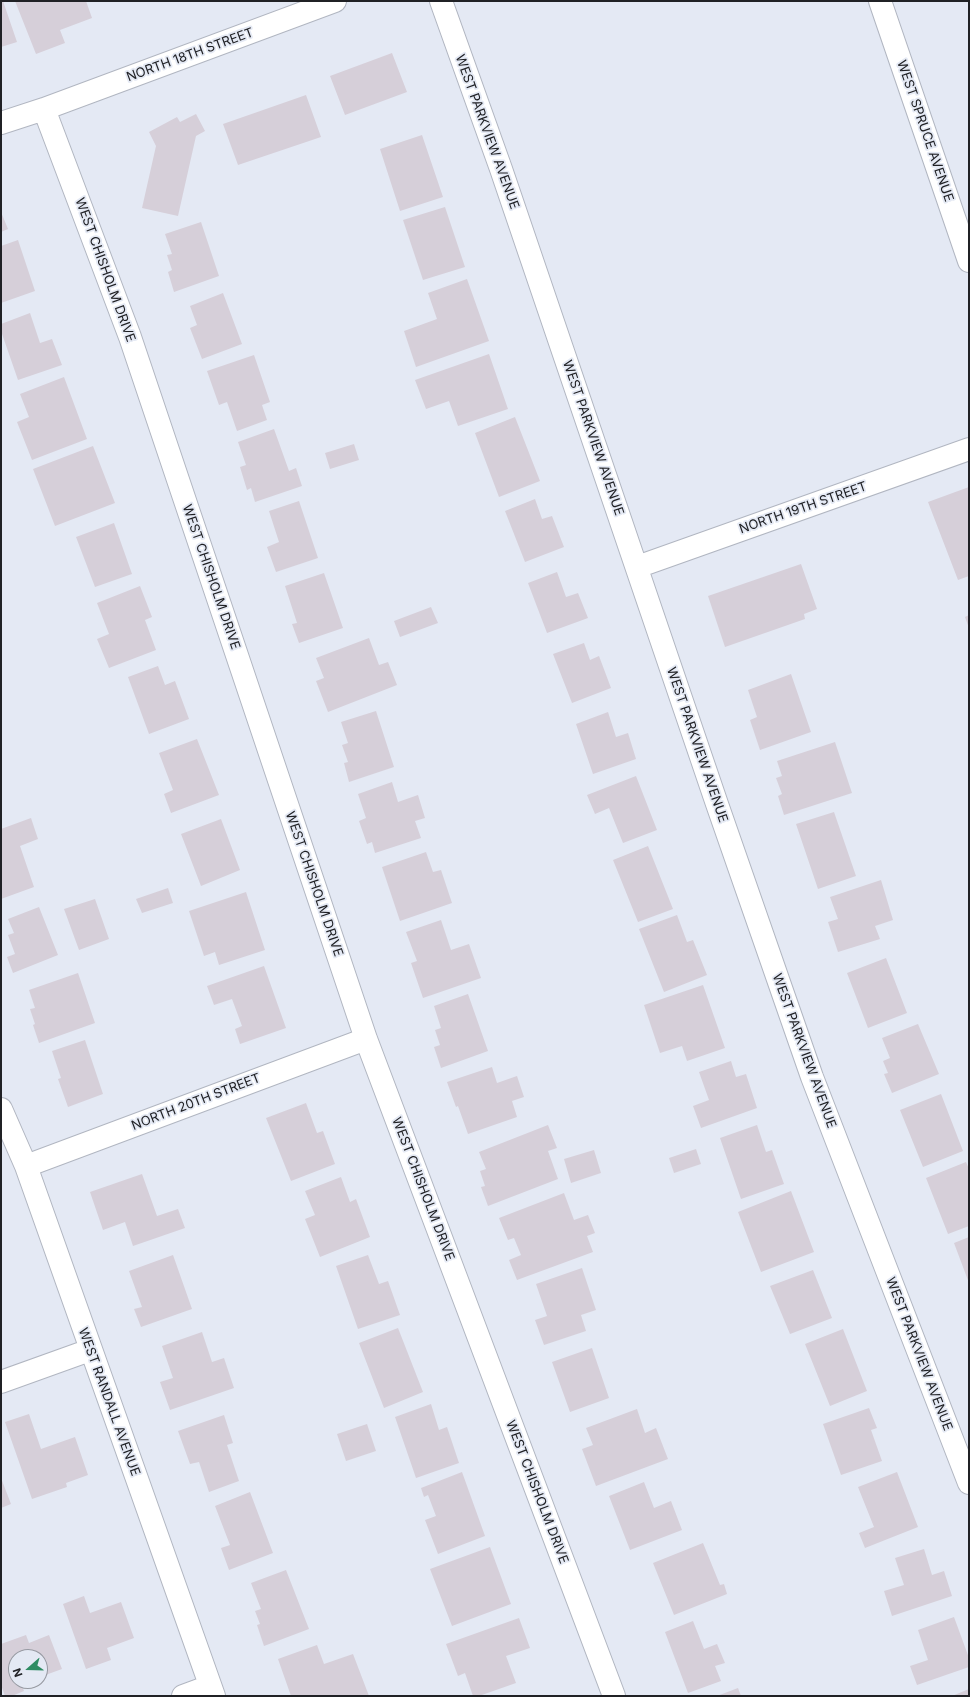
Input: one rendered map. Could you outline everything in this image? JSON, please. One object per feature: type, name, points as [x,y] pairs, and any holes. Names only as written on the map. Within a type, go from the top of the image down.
[{"type":"street","name":"NORTH 18TH STREET","points":[[44,109],[335,1]]},
{"type":"street","name":"WEST PARKVIEW AVENUE","points":[[441,1],[501,169],[734,854],[812,1077],[969,1483]]},
{"type":"street","name":"WEST SPRUCE AVENUE","points":[[880,1],[969,261]]},
{"type":"street","points":[[1,123],[44,109]]},
{"type":"street","name":"WEST CHISHOLM DRIVE","points":[[44,109],[130,337],[366,1038],[614,1696]]},
{"type":"street","name":"NORTH 19TH STREET","points":[[637,567],[969,450]]},
{"type":"street","name":"NORTH 20TH STREET","points":[[26,1166],[366,1038]]},
{"type":"street","name":"WEST RANDALL AVENUE","points":[[1,1109],[26,1166],[212,1691]]},
{"type":"street","points":[[1,1382],[90,1350]]},
{"type":"street","points":[[184,1696],[212,1691]]},
{"type":"building","points":[[1,1],[3,1],[17,42],[1,47]]},
{"type":"building","points":[[15,1],[86,1],[92,18],[60,30],[65,43],[36,54]]},
{"type":"building","points":[[392,53],[407,92],[345,115],[330,76]]},
{"type":"building","points":[[306,95],[321,137],[238,165],[223,124]]},
{"type":"building","points":[[196,114],[205,131],[196,136],[178,216],[142,208],[156,146],[149,132],[177,117],[180,122]]},
{"type":"building","points":[[422,135],[443,197],[400,211],[380,149]]},
{"type":"building","points":[[445,207],[465,267],[423,280],[403,220]]},
{"type":"building","points":[[1,212],[8,229],[1,232]]},
{"type":"building","points":[[201,222],[219,276],[174,292],[168,272],[172,270],[167,255],[172,254],[165,234]]},
{"type":"building","points":[[18,240],[35,291],[1,303],[1,246]]},
{"type":"building","points":[[467,279],[489,341],[416,367],[404,331],[437,319],[428,293]]},
{"type":"building","points":[[223,293],[242,344],[202,359],[190,328],[197,325],[190,306]]},
{"type":"building","points":[[30,313],[40,343],[52,339],[62,365],[18,380],[1,331],[1,324]]},
{"type":"building","points":[[489,354],[508,409],[458,426],[449,401],[426,409],[415,380]]},
{"type":"building","points":[[254,355],[270,402],[262,405],[267,420],[237,431],[227,402],[219,405],[207,371]]},
{"type":"building","points":[[64,377],[87,439],[32,460],[17,422],[29,417],[20,394]]},
{"type":"building","points":[[515,417],[540,481],[499,497],[475,433]]},
{"type":"building","points":[[274,429],[289,471],[296,468],[302,486],[255,502],[251,488],[247,490],[240,467],[246,465],[238,442]]},
{"type":"building","points":[[354,444],[359,460],[330,469],[325,453]]},
{"type":"building","points":[[93,446],[115,503],[55,526],[33,469]]},
{"type":"building","points":[[969,487],[969,576],[958,580],[928,502]]},
{"type":"building","points":[[535,499],[542,519],[552,516],[564,547],[525,562],[505,511]]},
{"type":"building","points":[[299,501],[318,558],[276,572],[267,547],[279,542],[269,511]]},
{"type":"building","points":[[114,523],[132,574],[95,587],[76,537]]},
{"type":"building","points":[[801,564],[817,609],[804,614],[805,619],[725,647],[708,596]]},
{"type":"building","points":[[557,572],[566,597],[578,593],[588,618],[547,633],[528,583]]},
{"type":"building","points":[[324,573],[343,628],[299,643],[292,624],[297,623],[285,586]]},
{"type":"building","points":[[140,586],[152,617],[145,620],[156,650],[109,668],[97,639],[109,634],[97,603]]},
{"type":"building","points":[[431,607],[438,623],[400,637],[394,621]]},
{"type":"building","points":[[969,615],[969,628],[965,617]]},
{"type":"building","points":[[369,638],[379,665],[388,662],[397,685],[328,712],[316,681],[324,678],[316,658]]},
{"type":"building","points":[[584,643],[590,660],[599,656],[611,688],[572,703],[553,654]]},
{"type":"building","points":[[158,666],[165,685],[175,681],[189,719],[149,734],[128,677]]},
{"type":"building","points":[[791,674],[811,732],[760,750],[750,720],[757,717],[748,690]]},
{"type":"building","points":[[376,711],[394,767],[349,782],[344,763],[348,762],[342,745],[348,743],[341,722]]},
{"type":"building","points":[[608,712],[616,737],[628,733],[636,759],[593,774],[576,724]]},
{"type":"building","points":[[197,739],[219,795],[171,813],[164,794],[173,790],[159,753]]},
{"type":"building","points":[[835,742],[852,793],[784,815],[778,796],[782,794],[776,778],[782,776],[777,761]]},
{"type":"building","points":[[636,776],[657,830],[623,843],[609,808],[595,814],[587,795]]},
{"type":"building","points":[[392,782],[398,802],[418,795],[425,818],[415,821],[421,838],[375,853],[372,842],[367,844],[359,821],[366,818],[358,794]]},
{"type":"building","points":[[834,812],[856,876],[818,889],[796,824]]},
{"type":"building","points":[[31,818],[38,839],[20,846],[34,887],[1,899],[1,829]]},
{"type":"building","points":[[221,819],[240,870],[201,886],[181,834]]},
{"type":"building","points":[[648,846],[673,909],[638,922],[613,860]]},
{"type":"building","points":[[426,852],[433,872],[441,870],[452,903],[400,921],[382,867]]},
{"type":"building","points":[[881,880],[893,920],[875,926],[880,939],[838,952],[828,922],[838,919],[830,897]]},
{"type":"building","points":[[168,888],[173,903],[142,913],[136,899]]},
{"type":"building","points":[[246,892],[265,950],[219,965],[215,952],[204,956],[189,911]]},
{"type":"building","points":[[95,899],[109,939],[79,950],[64,909]]},
{"type":"building","points":[[39,907],[58,955],[13,973],[7,957],[15,954],[8,935],[14,933],[8,919]]},
{"type":"building","points":[[677,915],[687,942],[693,940],[707,975],[664,992],[639,929]]},
{"type":"building","points":[[441,920],[451,950],[469,944],[481,978],[423,998],[411,963],[417,961],[406,932]]},
{"type":"building","points":[[886,958],[907,1013],[868,1028],[847,973]]},
{"type":"building","points":[[264,966],[286,1028],[240,1044],[235,1029],[242,1026],[232,999],[214,1005],[207,986]]},
{"type":"building","points":[[78,973],[95,1023],[39,1043],[30,1009],[35,1008],[29,990]]},
{"type":"building","points":[[703,985],[725,1048],[687,1061],[682,1046],[660,1053],[644,1005]]},
{"type":"building","points":[[468,994],[488,1051],[441,1068],[434,1047],[440,1045],[435,1030],[441,1028],[434,1006]]},
{"type":"building","points":[[918,1024],[939,1074],[892,1093],[884,1074],[888,1073],[883,1061],[890,1058],[882,1038]]},
{"type":"building","points":[[85,1040],[103,1094],[68,1107],[58,1079],[61,1078],[52,1051]]},
{"type":"building","points":[[731,1061],[736,1077],[746,1074],[757,1108],[701,1128],[693,1106],[709,1100],[699,1072]]},
{"type":"building","points":[[492,1067],[497,1083],[517,1076],[524,1097],[512,1101],[517,1117],[468,1134],[458,1106],[456,1107],[447,1082]]},
{"type":"building","points":[[941,1094],[963,1151],[923,1167],[900,1110]]},
{"type":"building","points":[[306,1103],[317,1133],[323,1131],[335,1164],[291,1181],[266,1118]]},
{"type":"building","points":[[548,1125],[557,1148],[548,1151],[558,1179],[488,1206],[481,1187],[485,1186],[480,1171],[486,1169],[479,1152]]},
{"type":"building","points":[[757,1125],[766,1152],[772,1150],[784,1184],[741,1199],[720,1138]]},
{"type":"building","points":[[696,1149],[701,1164],[674,1173],[669,1158]]},
{"type":"building","points":[[594,1150],[601,1173],[571,1183],[564,1159]]},
{"type":"building","points":[[966,1162],[969,1169],[969,1226],[948,1234],[926,1178]]},
{"type":"building","points":[[142,1174],[157,1216],[178,1209],[185,1228],[133,1246],[125,1222],[103,1230],[90,1192]]},
{"type":"building","points":[[341,1177],[350,1202],[356,1199],[370,1237],[320,1257],[305,1219],[315,1215],[305,1191]]},
{"type":"building","points":[[791,1191],[814,1252],[761,1272],[738,1212]]},
{"type":"building","points":[[564,1193],[574,1220],[588,1215],[595,1233],[587,1236],[593,1252],[517,1280],[509,1260],[521,1255],[514,1238],[508,1240],[499,1218]]},
{"type":"building","points":[[969,1237],[969,1283],[954,1243]]},
{"type":"building","points":[[173,1255],[192,1309],[141,1327],[134,1309],[142,1307],[129,1271]]},
{"type":"building","points":[[368,1255],[379,1284],[388,1281],[400,1315],[358,1329],[336,1266]]},
{"type":"building","points":[[582,1268],[596,1310],[581,1315],[586,1331],[544,1345],[535,1320],[547,1316],[536,1284]]},
{"type":"building","points":[[813,1270],[832,1318],[790,1334],[770,1286]]},
{"type":"building","points":[[398,1328],[423,1392],[384,1408],[359,1343]]},
{"type":"building","points":[[843,1329],[867,1391],[830,1406],[805,1344]]},
{"type":"building","points":[[202,1332],[212,1362],[224,1358],[234,1388],[170,1410],[160,1382],[173,1378],[162,1346]]},
{"type":"building","points":[[592,1348],[609,1398],[570,1412],[552,1362]]},
{"type":"building","points":[[431,1404],[439,1430],[447,1427],[459,1463],[416,1478],[395,1417]]},
{"type":"building","points":[[869,1408],[877,1428],[871,1430],[882,1461],[841,1475],[823,1424]]},
{"type":"building","points":[[637,1409],[645,1433],[656,1428],[668,1459],[596,1486],[582,1449],[593,1445],[586,1428]]},
{"type":"building","points":[[29,1414],[41,1449],[75,1437],[88,1475],[66,1483],[67,1487],[32,1499],[5,1422]]},
{"type":"building","points":[[224,1415],[233,1443],[227,1445],[239,1481],[209,1492],[199,1462],[190,1464],[178,1431]]},
{"type":"building","points":[[367,1424],[376,1451],[346,1461],[337,1434]]},
{"type":"building","points":[[462,1472],[485,1536],[438,1554],[425,1520],[436,1516],[428,1495],[424,1497],[421,1488]]},
{"type":"building","points":[[897,1472],[918,1527],[865,1548],[859,1533],[874,1527],[858,1487]]},
{"type":"building","points":[[1,1478],[11,1504],[1,1508]]},
{"type":"building","points":[[644,1482],[654,1508],[671,1501],[682,1530],[630,1550],[609,1496]]},
{"type":"building","points":[[250,1492],[273,1553],[229,1570],[221,1548],[230,1545],[215,1506]]},
{"type":"building","points":[[703,1543],[720,1585],[724,1584],[727,1594],[674,1615],[653,1563]]},
{"type":"building","points":[[490,1547],[511,1604],[452,1626],[430,1569]]},
{"type":"building","points":[[924,1549],[932,1575],[944,1571],[952,1596],[892,1616],[884,1591],[904,1585],[895,1558]]},
{"type":"building","points":[[286,1570],[309,1629],[264,1646],[257,1625],[260,1624],[255,1611],[261,1609],[251,1583]]},
{"type":"building","points":[[84,1596],[90,1613],[121,1602],[134,1638],[107,1648],[111,1660],[86,1669],[63,1604]]},
{"type":"building","points":[[954,1617],[969,1658],[969,1667],[917,1685],[910,1666],[928,1660],[918,1630]]},
{"type":"building","points":[[519,1618],[530,1648],[506,1656],[516,1683],[479,1696],[473,1696],[465,1673],[458,1676],[446,1644]]},
{"type":"building","points":[[693,1621],[704,1649],[717,1644],[725,1663],[715,1666],[721,1681],[688,1693],[665,1632]]},
{"type":"building","points":[[26,1635],[29,1643],[49,1635],[62,1669],[48,1674],[48,1649],[8,1649],[8,1689],[23,1689],[24,1691],[12,1696],[5,1696],[1,1685],[1,1644]]},
{"type":"building","points":[[317,1645],[324,1664],[353,1654],[369,1696],[291,1696],[278,1659]]},
{"type":"building","points":[[738,1688],[741,1696],[717,1696]]},
{"type":"building","points":[[969,1689],[969,1696],[952,1696]]}]
